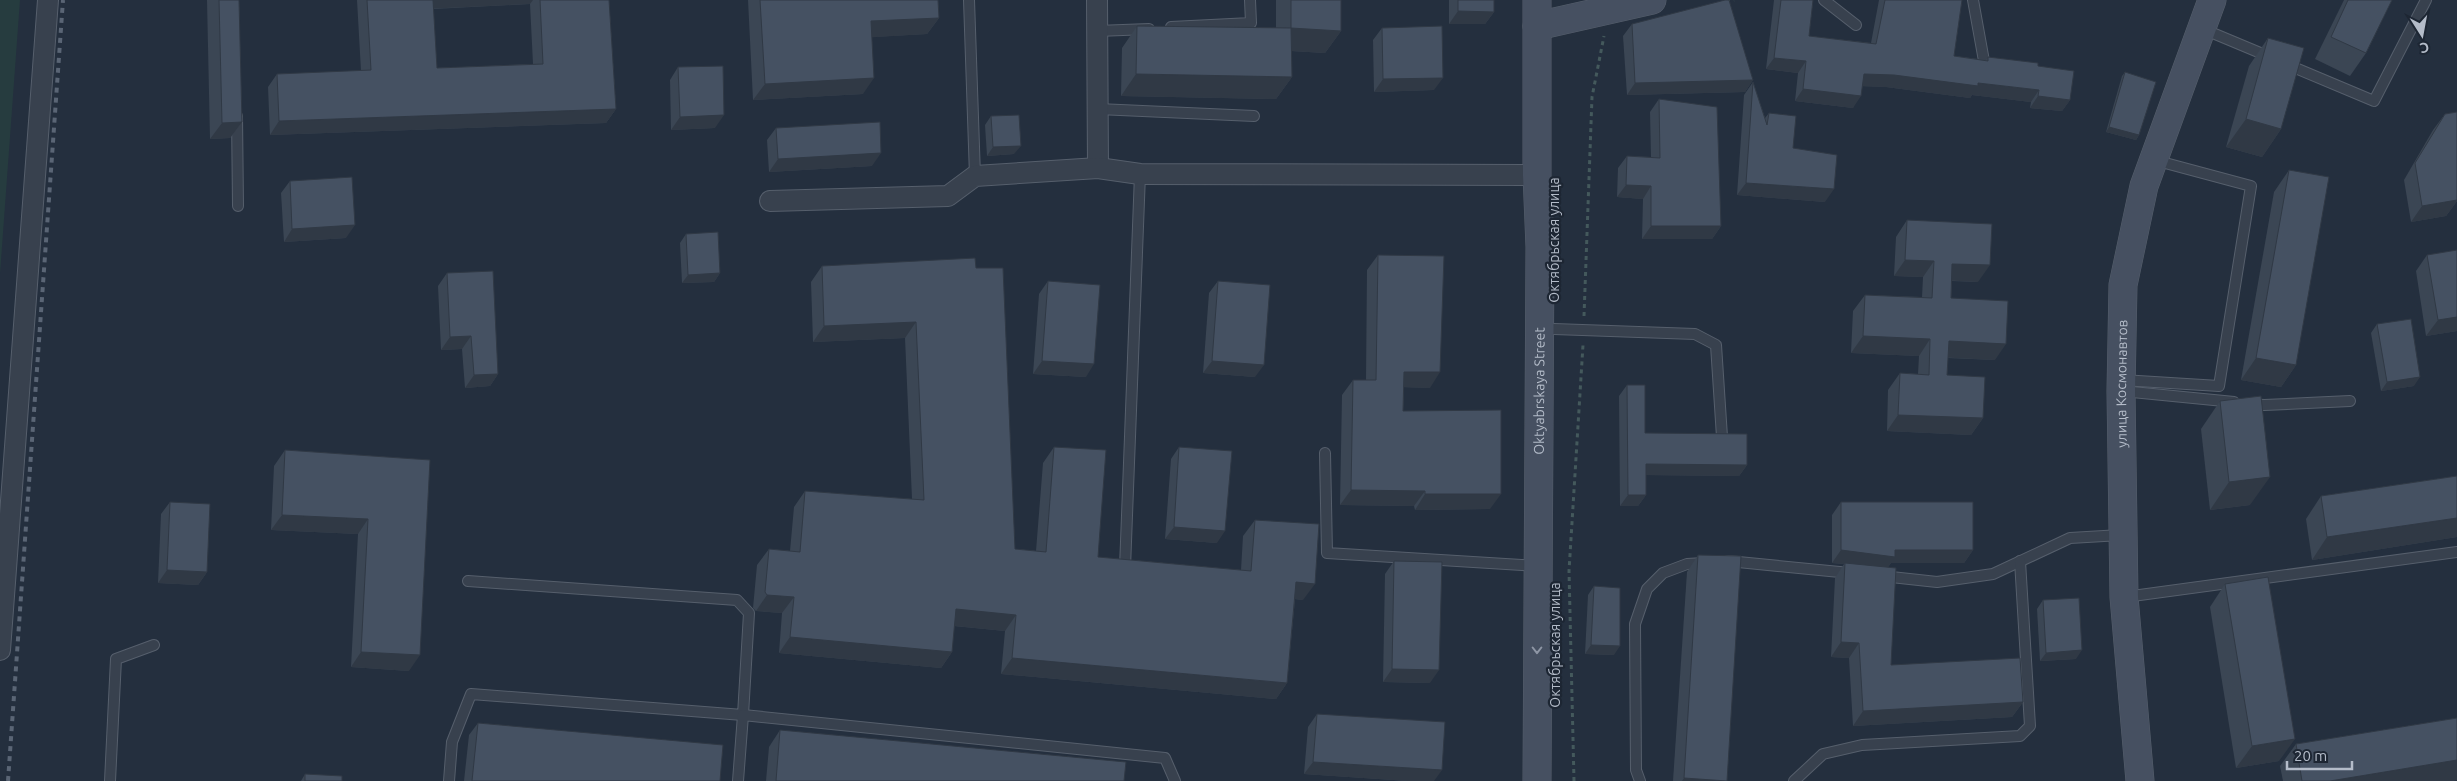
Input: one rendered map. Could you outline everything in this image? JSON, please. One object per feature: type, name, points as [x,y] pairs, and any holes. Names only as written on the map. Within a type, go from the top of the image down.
[{"type":"main road","points":[[1545,12],[1652,0]]},
{"type":"main road","name":"улица Космонавтов","points":[[2140,781],[2124,597],[2121,386],[2123,285],[2144,186],[2212,0]]},
{"type":"main road","name":"Oktyabrskaya Street","points":[[1537,781],[1540,247],[1537,176],[1545,12]]},
{"type":"main road","name":"Октябрьская улица","points":[[1545,12],[1554,328],[1555,781]]},
{"type":"street","points":[[0,650],[48,0]]},
{"type":"street","points":[[1097,0],[1098,168]]},
{"type":"street","points":[[770,201],[948,196],[975,176],[1098,168],[1140,174],[1537,176]]},
{"type":"lane","points":[[969,0],[975,176]]},
{"type":"lane","points":[[1097,31],[1251,23],[1250,0]]},
{"type":"lane","points":[[1824,0],[1856,25]]},
{"type":"lane","points":[[1973,0],[1984,61]]},
{"type":"lane","points":[[2203,28],[2374,101],[2426,0]]},
{"type":"lane","points":[[237,108],[238,206]]},
{"type":"lane","points":[[1098,109],[1254,116]]},
{"type":"lane","points":[[2121,386],[2219,386],[2251,186],[2154,160]]},
{"type":"lane","points":[[1125,568],[1140,174]]},
{"type":"lane","points":[[1554,328],[1695,334],[1716,344],[1722,437]]},
{"type":"lane","points":[[2121,386],[2264,405],[2350,401]]},
{"type":"lane","points":[[1324,454],[1327,553],[1538,566]]},
{"type":"lane","points":[[1640,781],[1636,770],[1635,624],[1647,589],[1663,573],[1687,564],[1734,560],[1937,582],[1992,574],[2070,538],[2123,535]]},
{"type":"lane","points":[[2124,597],[2267,583],[2457,552]]},
{"type":"lane","points":[[1794,781],[1824,754],[1862,745],[2020,736],[2030,726],[2020,561]]},
{"type":"lane","points":[[468,581],[738,600],[749,613],[738,781]]},
{"type":"lane","points":[[110,781],[116,659],[154,645]]},
{"type":"lane","points":[[449,781],[452,742],[471,694],[743,715],[1165,758],[1175,781]]},
{"type":"green space","points":[[0,0],[20,0],[0,274]]},
{"type":"building","points":[[219,0],[239,0],[242,122],[222,123]]},
{"type":"building","points":[[367,0],[433,0],[437,68],[543,64],[540,0],[609,0],[616,109],[279,121],[277,74],[371,70]]},
{"type":"building","points":[[760,0],[938,0],[939,18],[871,21],[874,78],[765,84]]},
{"type":"building","points":[[1291,0],[1341,0],[1341,31],[1291,28]]},
{"type":"building","points":[[1458,0],[1494,0],[1494,12],[1458,11]]},
{"type":"building","points":[[1729,0],[1753,80],[1635,83],[1632,24]]},
{"type":"building","points":[[1781,0],[1813,0],[1809,36],[1876,44],[1885,0],[1962,0],[1954,56],[1988,61],[1988,57],[2038,63],[2038,66],[2074,71],[2070,100],[2038,96],[2039,90],[1978,83],[1978,86],[1894,75],[1864,74],[1861,96],[1803,89],[1806,61],[1774,58]]},
{"type":"building","points":[[2348,0],[2392,0],[2366,53],[2331,37]]},
{"type":"building","points":[[1137,26],[1291,28],[1292,77],[1136,74]]},
{"type":"building","points":[[1442,26],[1443,78],[1383,79],[1382,28]]},
{"type":"building","points":[[2268,38],[2304,48],[2281,129],[2246,119]]},
{"type":"building","points":[[723,66],[724,115],[680,117],[678,67]]},
{"type":"building","points":[[2125,72],[2156,82],[2139,135],[2109,127]]},
{"type":"building","points":[[1753,82],[1767,125],[1769,113],[1796,116],[1793,148],[1837,155],[1834,189],[1746,183]]},
{"type":"building","points":[[1659,99],[1717,107],[1721,226],[1651,226],[1651,186],[1626,185],[1627,156],[1660,158]]},
{"type":"building","points":[[2457,112],[2457,200],[2422,206],[2415,163],[2445,114]]},
{"type":"building","points":[[1019,115],[1021,146],[993,147],[991,116]]},
{"type":"building","points":[[880,122],[881,153],[778,159],[776,128]]},
{"type":"building","points":[[2289,170],[2329,177],[2296,365],[2256,358]]},
{"type":"building","points":[[352,177],[355,225],[292,229],[290,181]]},
{"type":"building","points":[[1907,220],[1992,224],[1990,265],[1952,264],[1951,298],[2008,301],[2006,344],[1949,341],[1947,375],[1985,377],[1983,418],[1898,415],[1900,373],[1929,375],[1930,339],[1863,336],[1865,295],[1932,298],[1934,261],[1905,260]]},
{"type":"building","points":[[718,232],[720,273],[688,275],[686,234]]},
{"type":"building","points":[[2457,250],[2457,317],[2438,320],[2427,255]]},
{"type":"building","points":[[1378,255],[1444,256],[1440,372],[1404,372],[1403,411],[1501,410],[1501,494],[1425,494],[1425,491],[1351,490],[1353,380],[1376,380]]},
{"type":"building","points":[[975,258],[976,268],[1003,268],[1015,549],[1046,552],[1054,447],[1106,450],[1098,557],[1251,571],[1255,520],[1319,524],[1315,584],[1296,582],[1287,683],[1012,658],[1016,615],[956,609],[952,652],[790,637],[794,597],[767,595],[765,592],[769,549],[800,552],[805,491],[924,500],[916,322],[824,326],[822,266]]},
{"type":"building","points":[[493,271],[498,374],[474,375],[471,336],[450,337],[447,273]]},
{"type":"building","points":[[1048,281],[1100,285],[1094,364],[1042,361]]},
{"type":"building","points":[[1218,281],[1270,285],[1264,365],[1212,361]]},
{"type":"building","points":[[2411,319],[2420,377],[2387,382],[2377,324]]},
{"type":"building","points":[[1627,385],[1645,385],[1645,433],[1747,434],[1747,465],[1646,464],[1646,495],[1628,495]]},
{"type":"building","points":[[2261,396],[2270,477],[2229,482],[2220,401]]},
{"type":"building","points":[[1179,447],[1232,451],[1225,531],[1174,527]]},
{"type":"building","points":[[285,450],[430,460],[420,655],[361,652],[368,519],[282,515]]},
{"type":"building","points":[[2457,476],[2457,518],[2327,537],[2321,496]]},
{"type":"building","points":[[170,502],[210,504],[207,572],[167,570]]},
{"type":"building","points":[[1841,502],[1973,502],[1973,550],[1895,550],[1895,557],[1841,550]]},
{"type":"building","points":[[1698,555],[1741,556],[1727,781],[1684,778]]},
{"type":"building","points":[[1394,561],[1442,562],[1439,670],[1392,669]]},
{"type":"building","points":[[1845,563],[1896,568],[1891,665],[2020,658],[2023,702],[1863,711],[1859,643],[1841,642]]},
{"type":"building","points":[[2268,577],[2295,739],[2252,746],[2225,584]]},
{"type":"building","points":[[1594,586],[1620,588],[1620,646],[1591,645]]},
{"type":"building","points":[[2079,598],[2082,650],[2046,653],[2043,600]]},
{"type":"building","points":[[1317,714],[1445,722],[1442,770],[1313,762]]},
{"type":"building","points":[[2457,718],[2457,760],[2330,781],[2302,781],[2296,744]]},
{"type":"building","points":[[478,723],[723,745],[720,781],[472,781]]},
{"type":"building","points":[[780,730],[1126,762],[1124,781],[776,781]]},
{"type":"building","points":[[305,774],[342,776],[342,781],[305,781]]},
{"type":"railway","points":[[8,781],[63,0]]}]
